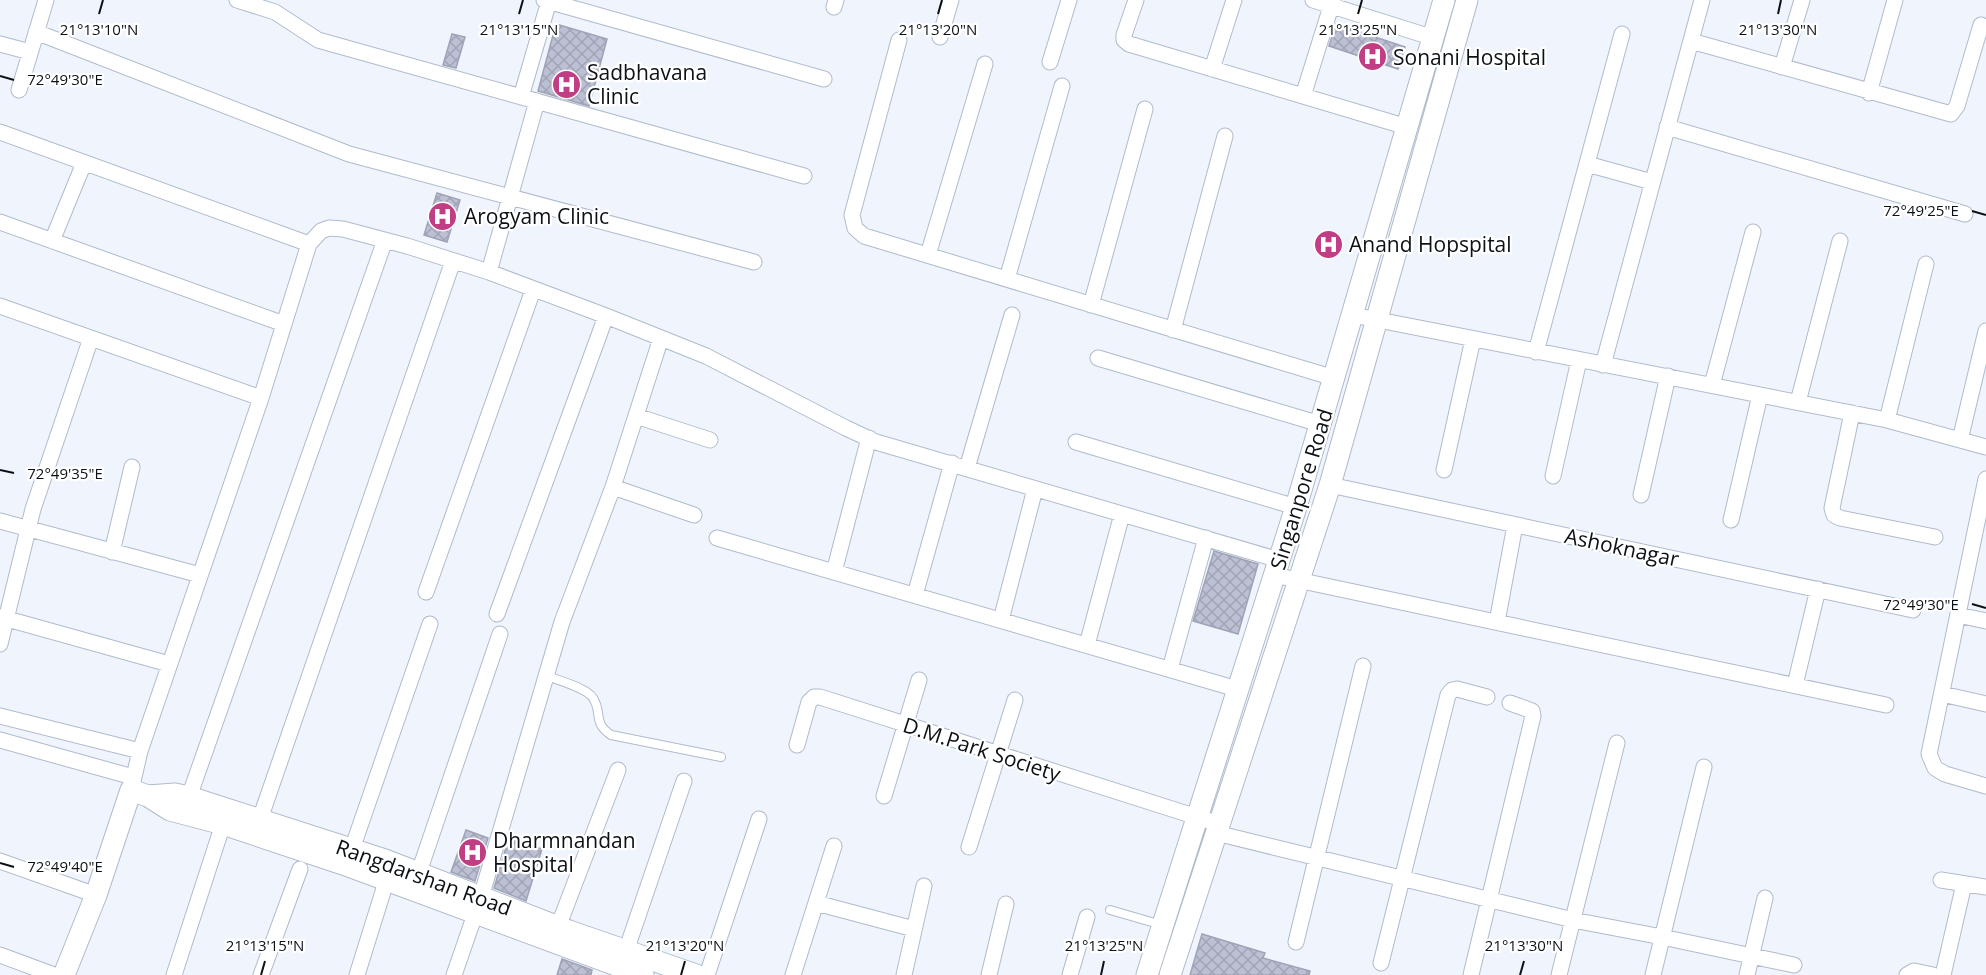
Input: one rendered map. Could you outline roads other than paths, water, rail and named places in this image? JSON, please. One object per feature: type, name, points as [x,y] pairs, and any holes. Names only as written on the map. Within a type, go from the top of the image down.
[{"type":"main road","name":"Singanpore Road","points":[[1147,975],[1296,507],[1444,0]]},
{"type":"main road","name":"Singanpore Road","points":[[1170,975],[1330,485],[1467,0]]},
{"type":"main road","name":"Rangdarshan Road","points":[[138,788],[189,796],[419,872],[478,905],[643,975]]},
{"type":"main road","name":"Rangdarshan Road","points":[[138,788],[170,810],[223,824],[344,864],[386,882],[558,927],[696,975]]},
{"type":"main road","points":[[64,975],[138,788]]},
{"type":"street","points":[[19,90],[46,0]]},
{"type":"street","points":[[940,37],[951,0]]},
{"type":"street","points":[[1050,62],[1070,0]]},
{"type":"street","points":[[1136,0],[1124,35],[1129,44],[1407,127]]},
{"type":"street","points":[[1212,69],[1234,0]]},
{"type":"street","points":[[1313,0],[1332,3],[1434,38]]},
{"type":"street","points":[[1603,365],[1702,0]]},
{"type":"street","points":[[1782,67],[1802,0]]},
{"type":"street","points":[[1869,93],[1895,0]]},
{"type":"street","points":[[241,1],[275,12],[318,40],[804,176]]},
{"type":"street","points":[[521,97],[546,1],[585,6],[824,79]]},
{"type":"street","points":[[1303,96],[1332,3]]},
{"type":"street","points":[[1691,41],[1869,93],[1951,114],[1957,106],[1982,25]]},
{"type":"street","points":[[36,32],[349,154],[754,262]]},
{"type":"street","points":[[1536,352],[1622,34]]},
{"type":"street","points":[[899,40],[852,215],[855,228],[864,236],[1334,378]]},
{"type":"street","points":[[0,44],[30,52]]},
{"type":"street","points":[[928,255],[985,64]]},
{"type":"street","points":[[1007,279],[1062,86]]},
{"type":"street","points":[[489,272],[537,101]]},
{"type":"street","points":[[1091,305],[1145,109]]},
{"type":"street","points":[[1667,127],[1965,214]]},
{"type":"street","points":[[0,132],[309,244]]},
{"type":"street","points":[[1173,330],[1225,136]]},
{"type":"street","points":[[52,241],[84,163]]},
{"type":"street","points":[[1587,164],[1652,182]]},
{"type":"street","points":[[0,222],[284,324]]},
{"type":"street","points":[[0,741],[138,788],[140,751],[261,398],[309,244],[321,231],[329,228],[343,229],[385,240],[489,272],[706,357],[869,438],[1206,538],[1277,568],[1300,581],[1886,705]]},
{"type":"street","points":[[1712,385],[1753,232]]},
{"type":"street","points":[[189,796],[385,240]]},
{"type":"street","points":[[1798,402],[1839,241]]},
{"type":"street","points":[[260,819],[453,261]]},
{"type":"street","points":[[1887,420],[1926,264]]},
{"type":"street","points":[[426,592],[533,290]]},
{"type":"street","points":[[0,306],[261,398]]},
{"type":"street","points":[[967,468],[1012,315]]},
{"type":"street","points":[[1353,315],[1887,420],[1986,447]]},
{"type":"street","points":[[497,614],[606,316]]},
{"type":"street","points":[[1960,440],[1986,332]]},
{"type":"street","points":[[0,644],[3,618],[33,509],[91,338]]},
{"type":"street","points":[[454,975],[478,905],[570,595],[613,487],[661,338]]},
{"type":"street","points":[[1444,470],[1473,339]]},
{"type":"street","points":[[1098,358],[1320,424]]},
{"type":"street","points":[[1553,476],[1579,360]]},
{"type":"street","points":[[1641,495],[1668,376]]},
{"type":"street","points":[[1731,520],[1760,395]]},
{"type":"street","points":[[1852,413],[1832,508],[1834,515],[1935,537]]},
{"type":"street","points":[[636,416],[710,440]]},
{"type":"street","points":[[834,572],[869,438]]},
{"type":"street","points":[[1076,442],[1296,507]]},
{"type":"street","points":[[915,595],[952,463]]},
{"type":"street","points":[[112,552],[132,466]]},
{"type":"street","points":[[1986,479],[1980,539],[1958,615],[1929,754],[1935,768],[1945,774],[1986,786]]},
{"type":"street","name":"Ashoknagar","points":[[1330,485],[1913,610]]},
{"type":"street","points":[[613,487],[694,515]]},
{"type":"street","points":[[1001,620],[1035,489]]},
{"type":"street","points":[[1088,645],[1122,514]]},
{"type":"street","points":[[0,521],[200,575]]},
{"type":"street","points":[[1497,622],[1515,525]]},
{"type":"street","points":[[717,538],[1237,689]]},
{"type":"street","points":[[1170,669],[1206,538]]},
{"type":"street","points":[[1795,685],[1818,589]]},
{"type":"street","points":[[1958,615],[1986,621]]},
{"type":"street","points":[[3,618],[169,664]]},
{"type":"street","points":[[352,849],[430,624]]},
{"type":"street","points":[[419,872],[500,634]]},
{"type":"street","points":[[1296,942],[1363,666]]},
{"type":"street","points":[[884,796],[919,680]]},
{"type":"street","points":[[1381,963],[1448,695],[1452,690],[1457,689],[1487,697]]},
{"type":"street","points":[[1942,694],[1986,704]]},
{"type":"street","name":"D.M.Park Society","points":[[797,745],[809,702],[814,696],[820,697],[1198,819],[1218,829],[1317,858],[1573,921],[1662,936],[1794,965]]},
{"type":"street","points":[[969,847],[1015,700]]},
{"type":"street","points":[[1472,975],[1533,716],[1532,711],[1528,708],[1510,703]]},
{"type":"street","points":[[0,716],[140,751]]},
{"type":"street","points":[[1559,975],[1617,743]]},
{"type":"street","points":[[1653,975],[1704,767]]},
{"type":"street","points":[[558,927],[618,770]]},
{"type":"street","points":[[626,951],[684,781]]},
{"type":"street","points":[[707,975],[759,819]]},
{"type":"street","points":[[174,975],[223,824]]},
{"type":"street","points":[[793,975],[834,846]]},
{"type":"street","points":[[0,861],[96,895]]},
{"type":"street","points":[[261,975],[300,869]]},
{"type":"street","points":[[1941,880],[1986,887]]},
{"type":"street","points":[[357,975],[386,882]]},
{"type":"street","points":[[1943,975],[1964,884]]},
{"type":"street","points":[[904,975],[924,886]]},
{"type":"street","points":[[1747,975],[1765,898]]},
{"type":"street","points":[[816,903],[914,929]]},
{"type":"street","points":[[989,975],[1006,904]]},
{"type":"street","points":[[1070,975],[1087,917]]},
{"type":"street","points":[[0,956],[54,975]]},
{"type":"street","points":[[1907,975],[1914,971],[1933,975]]},
{"type":"lane","points":[[547,676],[593,697],[599,722],[611,735],[721,757]]},
{"type":"lane","points":[[1110,910],[1163,925]]},
{"type":"place","name":"Sonani Hospital","points":[[1372,57]]},
{"type":"place","name":"Sadbhavana Clinic","points":[[566,84]]},
{"type":"place","name":"Arogyam Clinic","points":[[443,216]]},
{"type":"place","name":"Anand Hopspital","points":[[1328,244]]},
{"type":"place","name":"Dharmnandan Hospital","points":[[472,852]]}]
